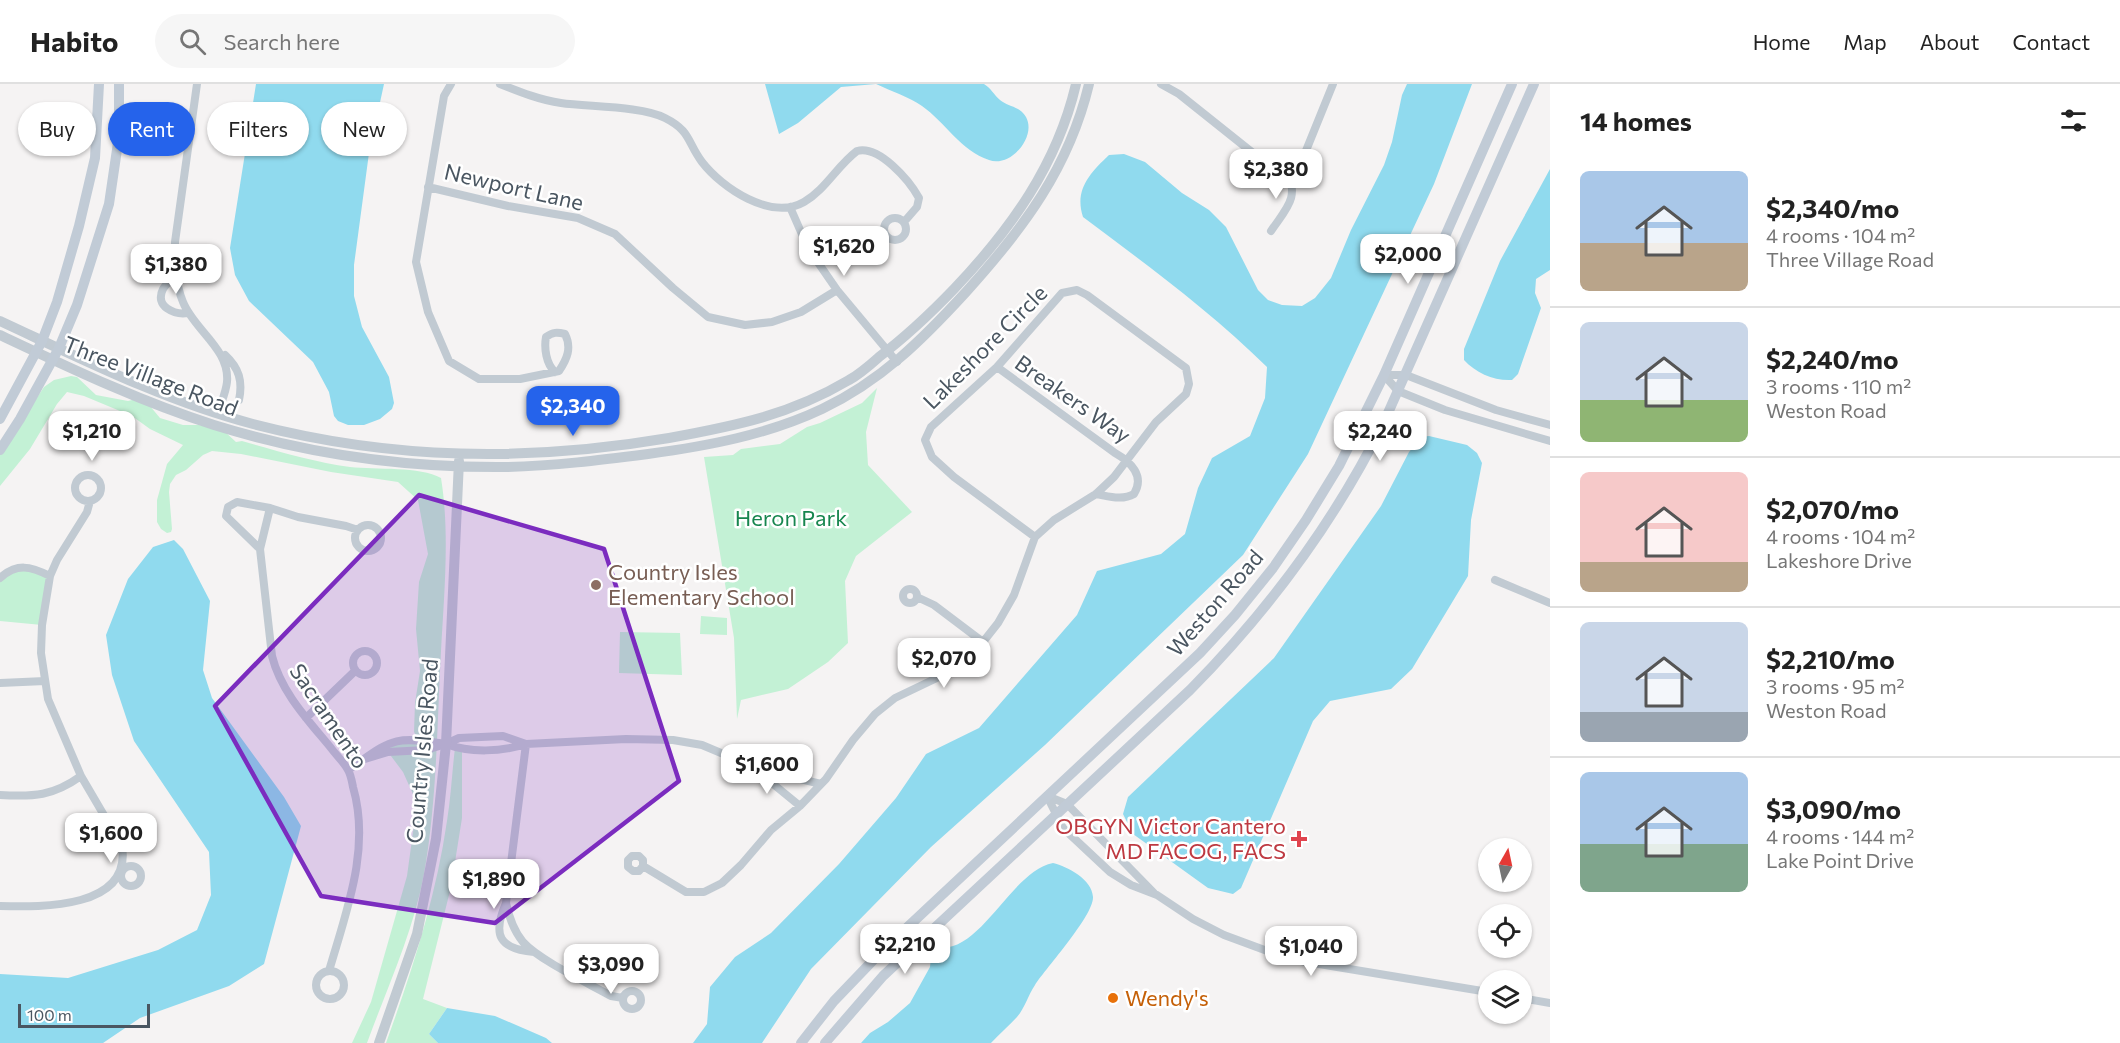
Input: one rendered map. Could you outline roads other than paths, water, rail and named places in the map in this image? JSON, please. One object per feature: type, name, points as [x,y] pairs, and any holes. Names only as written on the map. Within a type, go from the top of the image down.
[{"type":"main road","points":[[0,419],[42,341],[57,302],[79,226],[95,158],[99,84]]},
{"type":"main road","points":[[0,450],[59,348],[77,305],[110,204],[119,136],[119,84]]},
{"type":"main road","name":"Weston Road","points":[[801,1043],[834,1001],[882,951],[1193,659],[1273,568],[1339,466],[1384,375],[1512,84]]},
{"type":"main road","name":"Weston Road","points":[[825,1043],[884,976],[1197,683],[1273,599],[1317,539],[1370,451],[1406,375],[1534,84]]},
{"type":"street","points":[[197,84],[175,242],[176,274],[182,301],[223,358],[227,385],[218,413],[230,429]]},
{"type":"street","points":[[451,84],[444,96],[416,262],[428,312],[449,361],[479,379],[520,379],[555,372],[559,371],[565,362],[569,342],[565,334],[558,332],[546,337],[545,345],[549,365],[555,372]]},
{"type":"street","points":[[500,84],[536,98],[560,103],[646,112],[663,117],[686,133],[700,159],[714,177],[735,192],[759,203],[790,207],[804,202],[820,190],[851,156],[861,150],[883,158],[914,189],[919,198],[919,204],[904,222]]},
{"type":"street","name":"Three Village Road","points":[[0,321],[153,390],[218,413],[298,434],[356,445],[459,454],[507,455],[618,446],[734,426],[775,415],[814,399],[852,379],[917,328],[978,264],[1011,224],[1052,154],[1066,120],[1076,84]]},
{"type":"street","name":"Three Village Road","points":[[0,335],[150,402],[230,429],[356,456],[459,466],[508,467],[565,464],[670,451],[738,438],[778,427],[822,409],[861,387],[897,362],[927,335],[1020,230],[1046,191],[1063,159],[1089,84]]},
{"type":"street","points":[[1161,84],[1179,94],[1268,165],[1287,168],[1301,163],[1333,84]]},
{"type":"street","points":[[1271,231],[1291,202],[1294,184],[1287,168]]},
{"type":"street","name":"Newport Lane","points":[[428,187],[508,206],[578,218],[615,234],[708,317],[745,325],[772,322],[801,312],[837,290]]},
{"type":"street","points":[[790,207],[808,248],[837,290],[897,362]]},
{"type":"street","points":[[176,274],[163,290],[162,303],[165,308],[173,312],[189,313]]},
{"type":"street","name":"Lakeshore Circle","points":[[1035,537],[954,477],[932,457],[925,440],[931,427],[997,367],[1062,293],[1077,290],[1087,295],[1186,368],[1188,384],[1182,399],[1155,422],[1128,460]]},
{"type":"street","points":[[213,345],[237,369],[241,384],[239,400]]},
{"type":"street","name":"Breakers Way","points":[[997,367],[1115,453],[1128,460]]},
{"type":"street","points":[[1384,375],[1406,375],[1496,410],[1550,425]]},
{"type":"street","points":[[1384,375],[1398,391],[1445,410],[1550,441]]},
{"type":"street","name":"Country Isles Road","points":[[379,1043],[417,934],[436,838],[446,744],[459,454]]},
{"type":"street","points":[[643,866],[686,892],[704,892],[722,883],[771,830],[800,806],[821,784],[875,714],[895,698],[940,676],[983,642],[998,623],[1014,595],[1035,537],[1054,520],[1096,494],[1128,460],[1136,470],[1138,479],[1134,494],[1129,497],[1112,497],[1096,494]]},
{"type":"street","points":[[0,906],[28,907],[83,900],[110,887],[120,875],[124,856],[122,846],[81,776],[48,699],[41,652],[50,576],[57,560],[87,512],[90,501]]},
{"type":"street","points":[[260,549],[226,516],[228,507],[237,502],[270,508],[297,517],[346,525],[358,530]]},
{"type":"street","name":"Sacramento","points":[[270,508],[260,549],[264,566],[272,656],[276,671],[282,684],[306,718],[348,770],[358,803],[360,847],[349,902],[329,971]]},
{"type":"street","points":[[0,579],[11,570],[20,568],[33,569],[50,576]]},
{"type":"street","points":[[1495,580],[1550,603]]},
{"type":"street","points":[[917,597],[934,606],[983,642]]},
{"type":"street","points":[[306,718],[355,671]]},
{"type":"street","points":[[0,683],[45,681]]},
{"type":"street","points":[[348,770],[365,759],[388,752],[426,750],[459,738],[503,736],[526,744],[626,739],[673,740],[702,745],[771,773],[821,784]]},
{"type":"street","points":[[526,744],[506,903],[499,924],[499,932],[502,940],[514,950],[534,952]]},
{"type":"street","points":[[748,765],[800,806]]},
{"type":"street","points":[[0,795],[31,797],[46,794],[65,787],[81,776]]},
{"type":"street","points":[[1047,796],[1067,804],[1157,895],[1193,919],[1224,935],[1289,959],[1478,991]]},
{"type":"street","points":[[1047,796],[1064,828],[1110,872],[1131,885],[1157,895]]},
{"type":"street","points":[[506,903],[518,935],[534,952],[611,996],[623,998]]},
{"type":"street","points":[[1532,1000],[1550,1004]]},
{"type":"water","points":[[256,84],[384,84],[380,102],[321,102],[321,156],[369,156],[354,265],[354,296],[362,327],[389,377],[394,403],[392,409],[380,419],[364,425],[348,425],[338,421],[334,416],[329,392],[313,362],[249,301],[235,275],[230,248],[245,156],[309,156],[309,102],[253,102]]},
{"type":"water","points":[[765,84],[876,84],[841,87],[798,123],[779,134]]},
{"type":"water","points":[[876,84],[984,84],[1000,100],[1026,117],[1028,133],[1025,142],[1013,155],[1005,159],[989,160],[970,150],[922,106]]},
{"type":"water","points":[[1407,84],[1472,84],[1434,184],[1308,454],[1243,555],[1045,745],[931,847],[811,969],[762,1043],[693,1043],[707,1024],[710,987],[735,957],[771,933],[839,864],[896,798],[926,754],[979,728],[1077,615],[1097,571],[1161,554],[1185,534],[1198,488],[1212,458],[1250,436],[1265,398],[1267,367],[1201,308],[1083,217],[1082,190],[1090,175],[1109,155],[1124,154],[1145,162],[1182,193],[1209,210],[1226,227],[1258,290],[1268,300],[1282,305],[1302,306],[1315,298],[1331,278],[1351,230],[1384,165],[1392,142],[1402,95]]},
{"type":"water","points":[[1550,169],[1550,270],[1536,279],[1535,293],[1541,308],[1518,374],[1512,380],[1492,378],[1464,360],[1464,349],[1500,261]]},
{"type":"water","points":[[1429,436],[1467,445],[1477,453],[1482,463],[1471,520],[1468,576],[1412,669],[1391,689],[1330,701],[1313,721],[1241,888],[1233,894],[1208,888],[1133,834],[1123,814],[1128,797],[1274,658],[1381,506],[1409,452],[1422,437]]},
{"type":"water","points":[[174,540],[183,549],[210,601],[203,670],[212,698],[284,797],[301,826],[264,964],[229,986],[140,1018],[103,1043],[0,1043],[0,974],[68,978],[158,950],[197,930],[211,895],[209,852],[134,741],[112,675],[106,635],[128,579],[153,547]]},
{"type":"water","points":[[1053,863],[1065,867],[1084,879],[1092,891],[1091,905],[1078,928],[1035,985],[1020,1013],[991,1043],[861,1043],[870,1033],[888,1022],[910,1003],[930,967],[931,957],[941,948],[956,945],[970,936],[1024,880],[1038,869]]},
{"type":"water","points":[[447,1008],[495,1016],[546,1038],[552,1043],[438,1043],[429,1034]]},
{"type":"place","name":"Country Isles Elementary School","points":[[596,585]]},
{"type":"place","name":"OBGYN Victor Cantero MD FACOG, FACS","points":[[1299,839]]},
{"type":"place","name":"Wendy's","points":[[1113,998]]},
{"type":"park label","name":"Heron Park","points":[[791,518]]}]
